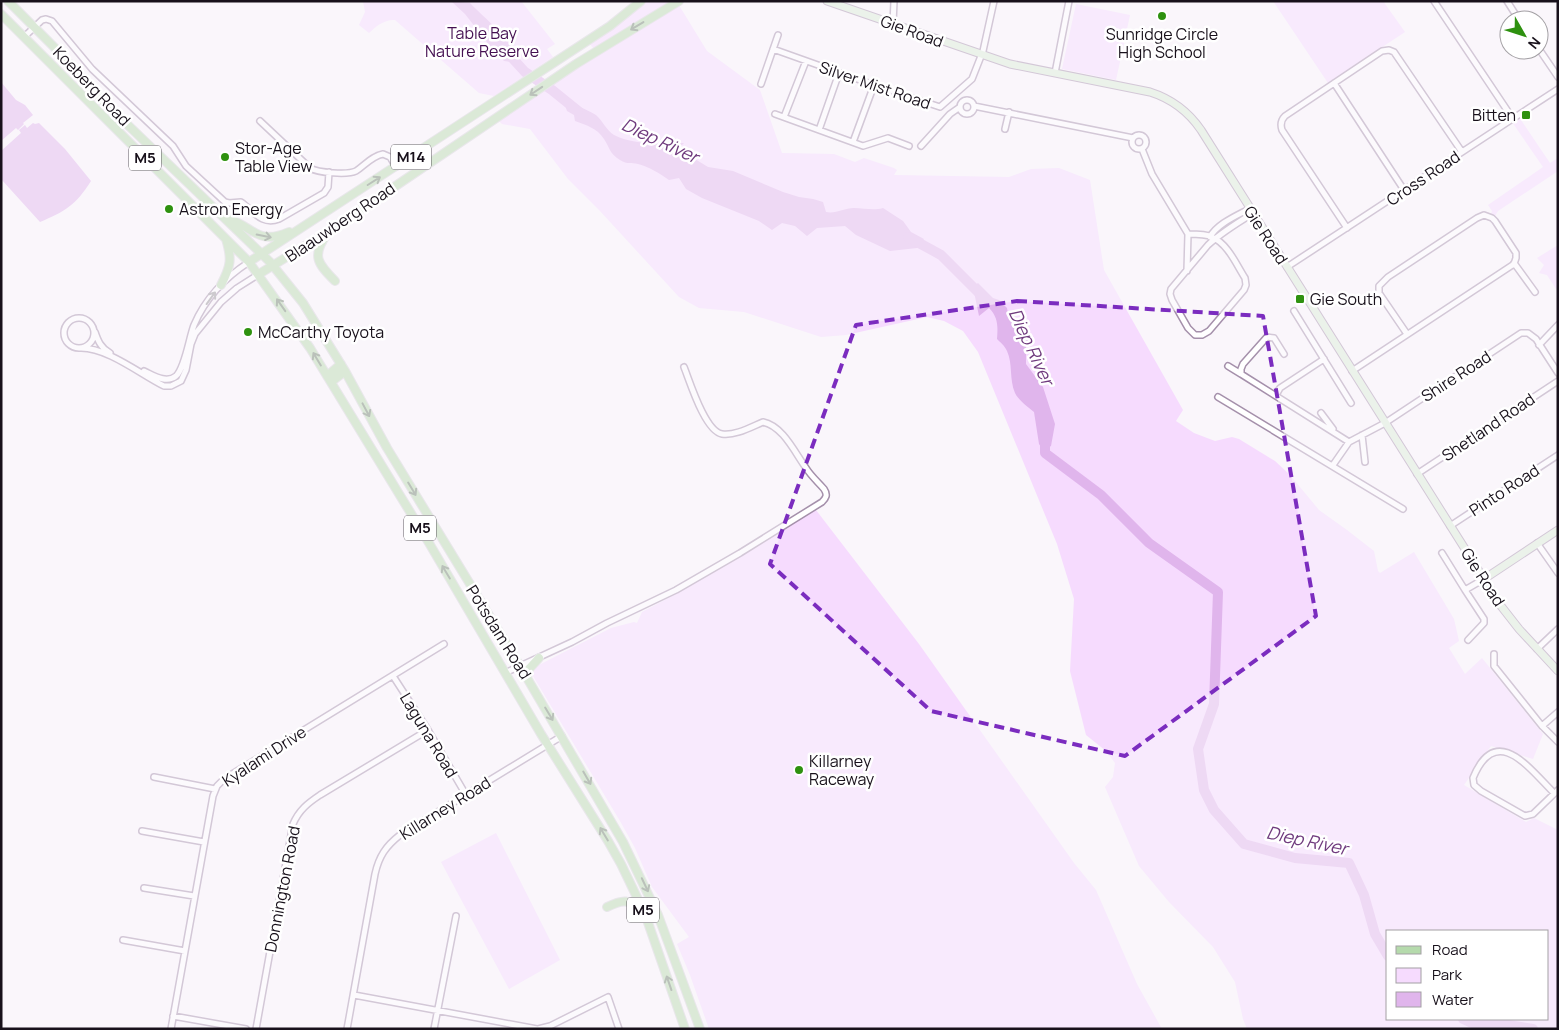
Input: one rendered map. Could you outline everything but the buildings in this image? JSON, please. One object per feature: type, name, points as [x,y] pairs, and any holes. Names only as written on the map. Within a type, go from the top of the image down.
[{"type":"main road","name":"Koeberg Road","points":[[8,1],[105,103],[262,254]]},
{"type":"main road","name":"Blaauwberg Road","points":[[249,262],[569,53],[642,1]]},
{"type":"main road","name":"Blaauwberg Road","points":[[259,274],[329,231],[576,64],[679,1]]},
{"type":"main road","name":"Koeberg Road","points":[[1,14],[249,262]]},
{"type":"main road","points":[[223,217],[266,237],[280,236],[307,224]]},
{"type":"main road","points":[[329,231],[320,245],[318,257],[322,267],[335,281]]},
{"type":"main road","points":[[221,285],[231,263],[225,238]]},
{"type":"main road","name":"Potsdam Road","points":[[262,254],[274,266],[303,303],[343,368],[387,448],[527,677],[623,842],[646,886],[700,1029]]},
{"type":"main road","name":"Potsdam Road","points":[[249,262],[310,348],[430,543],[505,674],[608,841],[633,887],[652,933],[685,1029]]},
{"type":"main road","points":[[329,379],[343,368]]},
{"type":"main road","points":[[527,677],[529,669],[539,658]]},
{"type":"main road","points":[[607,907],[621,900],[629,902],[640,912],[652,933]]},
{"type":"street","name":"Gie Road","points":[[827,1],[1010,64],[1150,92],[1174,102],[1188,113],[1511,620],[1558,670]]},
{"type":"street","points":[[893,24],[894,1]]},
{"type":"street","points":[[981,55],[994,1]]},
{"type":"street","points":[[1055,73],[1070,1]]},
{"type":"street","points":[[1434,1],[1513,119]]},
{"type":"street","points":[[24,37],[44,19],[52,21],[92,69],[173,146],[184,163],[193,172],[225,202],[242,202],[260,219],[275,221],[324,193],[328,187],[329,172]]},
{"type":"street","points":[[761,84],[778,35]]},
{"type":"street","name":"Silver Mist Road","points":[[773,49],[940,107],[972,79],[981,55]]},
{"type":"street","points":[[1347,228],[1280,125],[1282,118],[1382,51],[1389,50],[1394,52],[1462,152]]},
{"type":"street","points":[[1546,60],[1558,77]]},
{"type":"street","points":[[784,117],[806,61]]},
{"type":"street","points":[[819,130],[839,73]]},
{"type":"street","points":[[1334,83],[1404,190]]},
{"type":"street","points":[[853,142],[874,85]]},
{"type":"street","name":"Cross Road","points":[[1287,267],[1558,89]]},
{"type":"street","points":[[921,146],[950,114],[960,107],[961,102],[968,99],[972,101],[974,106]]},
{"type":"street","points":[[960,107],[964,113],[968,114],[974,106]]},
{"type":"street","points":[[974,106],[1133,138],[1139,134],[1145,138],[1146,146],[1142,149]]},
{"type":"street","points":[[1005,129],[1009,112]]},
{"type":"street","points":[[776,114],[866,146],[888,138],[909,146]]},
{"type":"street","points":[[260,121],[310,168],[316,171],[352,172],[376,156],[383,154],[390,157],[396,167]]},
{"type":"street","points":[[1133,138],[1134,148],[1142,149]]},
{"type":"street","points":[[1142,149],[1152,174],[1188,234],[1187,271]]},
{"type":"street","points":[[1188,234],[1213,237],[1228,250],[1245,278],[1246,285],[1244,290],[1209,331],[1202,335],[1195,335],[1188,328],[1170,297],[1171,289],[1213,237],[1251,211]]},
{"type":"street","points":[[1352,371],[1510,268],[1516,256],[1511,245],[1493,219],[1484,215],[1477,218],[1388,277],[1379,286],[1379,293],[1407,334]]},
{"type":"street","name":"Blaauwberg Road","points":[[175,377],[181,369],[194,324],[211,296],[221,285],[249,262]]},
{"type":"street","points":[[1514,263],[1534,292]]},
{"type":"street","name":"Blaauwberg Road","points":[[178,383],[184,376],[192,339],[198,330],[228,294],[259,274]]},
{"type":"street","points":[[1294,311],[1351,403]]},
{"type":"street","points":[[73,318],[83,318],[91,322],[99,343],[107,352],[157,377],[168,379],[175,377],[178,383],[164,386],[102,352],[72,346],[66,340],[64,333],[67,323],[73,318]]},
{"type":"street","points":[[1558,325],[1539,345],[1558,373]]},
{"type":"street","points":[[81,348],[91,342],[94,332]]},
{"type":"street","name":"Shire Road","points":[[1349,442],[1385,423],[1521,333],[1528,333],[1536,339],[1539,345]]},
{"type":"street","points":[[1241,374],[1243,364],[1267,337],[1274,338],[1284,354]]},
{"type":"street","points":[[1276,395],[1280,388],[1324,359]]},
{"type":"street","points":[[1228,366],[1335,431],[1349,442],[1333,465]]},
{"type":"street","points":[[505,674],[676,590],[740,553],[815,506],[826,497],[824,489],[807,470],[784,437],[769,424],[763,422],[727,434],[718,433],[713,429],[703,412],[684,367]]},
{"type":"street","name":"Shetland Road","points":[[1417,474],[1558,381]]},
{"type":"street","points":[[1218,396],[1403,509]]},
{"type":"street","points":[[1321,413],[1335,431]]},
{"type":"street","points":[[1362,435],[1365,462]]},
{"type":"street","name":"Pinto Road","points":[[1450,526],[1558,455]]},
{"type":"street","points":[[1465,590],[1558,530]]},
{"type":"street","points":[[1538,544],[1558,573]]},
{"type":"street","points":[[1442,553],[1484,619],[1484,623],[1468,640]]},
{"type":"street","points":[[1537,649],[1558,629]]},
{"type":"street","name":"Kyalami Drive","points":[[171,1029],[215,789],[224,779],[444,644]]},
{"type":"street","points":[[1494,654],[1494,666],[1542,726],[1558,742]]},
{"type":"street","name":"Laguna Road","points":[[393,676],[428,730],[466,795]]},
{"type":"street","points":[[1542,726],[1558,712]]},
{"type":"street","name":"Donnington Road","points":[[256,1029],[293,824],[296,817],[306,804],[428,730]]},
{"type":"street","name":"Killarney Road","points":[[347,1029],[378,860],[388,845],[400,835],[562,736]]},
{"type":"street","points":[[1500,751],[1520,758],[1556,792],[1535,813],[1526,816],[1481,791],[1474,785],[1473,778],[1487,756],[1493,752],[1500,751]]},
{"type":"street","points":[[154,777],[215,789]]},
{"type":"street","points":[[142,830],[204,842]]},
{"type":"street","points":[[144,888],[194,896]]},
{"type":"street","points":[[434,1029],[456,916]]},
{"type":"street","points":[[123,940],[185,951]]},
{"type":"street","points":[[354,995],[538,1029],[550,1026],[608,997],[619,1029]]},
{"type":"street","points":[[173,1016],[246,1029]]},
{"type":"highlighted area","points":[[1017,301],[1263,316],[1316,616],[1125,756],[931,711],[770,564],[856,325]]},
{"type":"green space","name":"Table Bay Nature Reserve","points":[[363,1],[521,1],[555,44],[547,49],[553,57],[494,96],[479,93],[395,20],[381,24],[369,33],[359,25],[365,12]]},
{"type":"green space","points":[[644,1],[673,1],[595,50],[588,42]]},
{"type":"green space","points":[[1273,1],[1383,1],[1405,32],[1328,83]]},
{"type":"green space","points":[[677,2],[707,51],[760,90],[782,153],[834,154],[855,162],[864,158],[894,168],[897,170],[894,175],[1009,177],[1031,169],[1059,168],[1090,180],[1104,270],[1183,410],[1176,421],[1194,433],[1215,441],[1232,437],[1239,439],[1275,461],[1290,475],[1319,510],[1374,551],[1380,573],[1414,552],[1454,619],[1459,641],[1449,648],[1465,674],[1482,658],[1543,734],[1533,759],[1491,746],[1464,785],[1526,822],[1534,818],[1558,830],[1558,1029],[1247,1029],[1235,982],[1213,947],[1169,902],[1139,866],[1105,787],[1113,777],[1115,763],[1106,751],[1086,735],[1070,671],[1074,599],[1057,544],[978,352],[963,331],[944,321],[927,317],[846,335],[821,337],[744,312],[699,308],[679,297],[568,179],[530,129],[502,124],[496,118]]},
{"type":"green space","points":[[1076,4],[1130,15],[1116,80],[1062,69]]},
{"type":"green space","points":[[1519,117],[1550,163],[1558,158],[1558,171],[1498,211],[1495,216],[1491,214],[1492,211],[1488,205],[1543,167],[1512,122]]},
{"type":"green space","points":[[1558,245],[1558,288],[1556,289],[1547,275],[1539,273],[1544,265],[1537,258]]},
{"type":"green space","name":"Killarney Raceway","points":[[816,510],[919,644],[1074,863],[1096,890],[1137,984],[1162,1029],[709,1029],[677,944],[689,937],[652,887],[635,848],[620,821],[533,676],[535,667],[611,628],[634,622],[637,623],[642,612],[676,594]]},
{"type":"green space","points":[[496,833],[560,960],[509,989],[441,862]]},
{"type":"water","points":[[451,1],[470,3],[505,37],[517,58],[511,62],[504,61],[465,14]]},
{"type":"water","points":[[1,82],[16,100],[25,105],[33,115],[18,130],[16,128],[1,141]]},
{"type":"water","points":[[575,104],[596,115],[611,133],[621,138],[648,143],[684,143],[680,147],[680,154],[690,156],[708,167],[733,171],[783,192],[823,202],[826,212],[850,208],[883,208],[903,221],[911,232],[924,239],[917,248],[890,251],[856,235],[845,226],[817,228],[807,236],[795,226],[782,223],[772,230],[759,221],[702,198],[686,189],[679,178],[669,180],[646,166],[620,160],[612,153],[598,132],[575,121],[574,115],[567,111],[565,105]]},
{"type":"water","points":[[33,123],[39,123],[65,149],[91,181],[69,207],[40,222],[1,179],[1,151],[21,133],[19,130],[25,125],[27,128]]},
{"type":"water","points":[[978,283],[993,298],[999,300],[1007,308],[1009,319],[1030,342],[1026,347],[1026,364],[1043,387],[1055,424],[1051,446],[1045,453],[1039,444],[1034,412],[1015,393],[1009,356],[1005,347],[997,339],[996,318],[989,308],[979,316],[973,287]]},
{"type":"waterway","name":"Diep River","points":[[505,50],[525,72],[552,90],[578,111]]},
{"type":"waterway","name":"Diep River","points":[[908,237],[941,255],[982,296]]},
{"type":"waterway","name":"Diep River","points":[[1045,440],[1045,453],[1101,495],[1149,543],[1218,592],[1214,704],[1198,749],[1204,790],[1214,810],[1244,844],[1295,858],[1349,863],[1364,895],[1375,934],[1386,953]]},
{"type":"waterway","name":"Diep River","points":[[1465,1020],[1472,1023],[1508,1025],[1533,1029]]},
{"type":"place","name":"Sunridge Circle High School","points":[[1162,16]]},
{"type":"place","name":"Bitten","points":[[1526,115]]},
{"type":"place","name":"Stor-Age Table View","points":[[225,157]]},
{"type":"place","name":"Astron Energy","points":[[169,209]]},
{"type":"place","name":"Gie South","points":[[1300,299]]},
{"type":"place","name":"McCarthy Toyota","points":[[248,332]]},
{"type":"place","name":"Killarney Raceway","points":[[799,770]]}]
